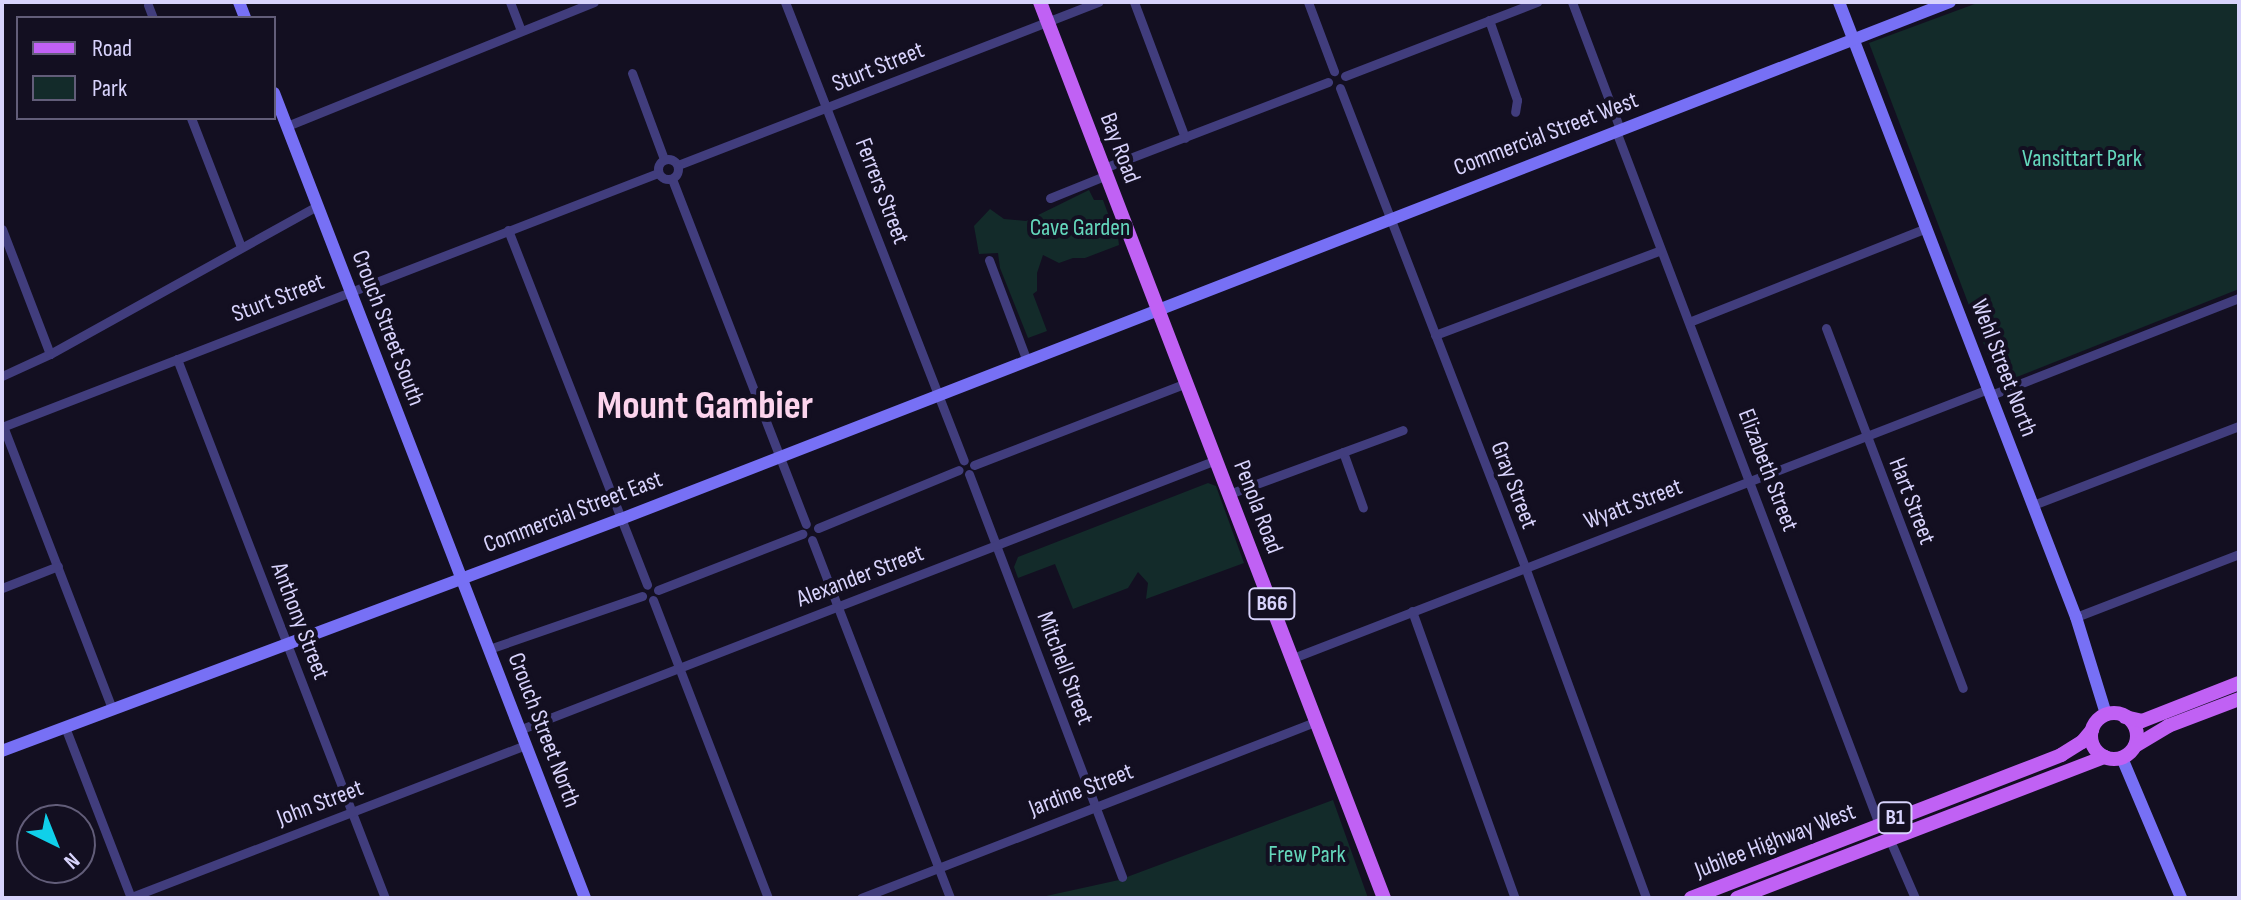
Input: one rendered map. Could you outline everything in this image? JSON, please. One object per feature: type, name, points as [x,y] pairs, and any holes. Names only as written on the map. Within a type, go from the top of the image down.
[{"type":"main road","name":"Bay Road","points":[[1040,2],[1158,311]]},
{"type":"main road","name":"Penola Road","points":[[1158,311],[1384,898]]},
{"type":"main road","points":[[2106,714],[2142,721],[2239,683]]},
{"type":"main road","points":[[2122,758],[2135,746],[2168,726],[2239,699]]},
{"type":"main road","name":"B1","points":[[2092,730],[2106,714]]},
{"type":"main road","points":[[2125,717],[2135,728],[2135,746]]},
{"type":"main road","name":"Jubilee Highway West","points":[[1691,898],[2073,750],[2092,730]]},
{"type":"main road","points":[[2092,730],[2092,744],[2105,757]]},
{"type":"main road","name":"Jubilee Highway West","points":[[1737,898],[2105,757]]},
{"type":"main road","name":"B1","points":[[2105,757],[2122,758]]},
{"type":"street","points":[[510,2],[521,30]]},
{"type":"street","points":[[287,126],[594,2]]},
{"type":"street","name":"Ferrers Street","points":[[785,2],[829,108],[938,395]]},
{"type":"street","name":"Sturt Street","points":[[678,165],[1099,2]]},
{"type":"street","points":[[1134,2],[1185,138]]},
{"type":"street","points":[[1308,2],[1334,71],[1345,76],[1537,2]]},
{"type":"street","name":"Elizabeth Street","points":[[1572,2],[1661,250],[1752,481],[1879,824]]},
{"type":"street","name":"Wehl Street North","points":[[1839,2],[2076,617],[2106,714]]},
{"type":"street","name":"Commercial Street West","points":[[1158,311],[1950,2]]},
{"type":"street","points":[[148,5],[152,16]]},
{"type":"street","points":[[1489,20],[1517,100],[1515,112]]},
{"type":"street","points":[[1050,198],[1105,171],[1328,82],[1334,71]]},
{"type":"street","points":[[632,73],[664,159],[658,173],[672,179]]},
{"type":"street","points":[[1328,82],[1334,88],[1340,88],[1345,76]]},
{"type":"street","name":"Gray Street","points":[[1340,88],[1525,567],[1646,898]]},
{"type":"street","name":"Crouch Street South","points":[[276,98],[461,578]]},
{"type":"street","points":[[192,120],[241,247]]},
{"type":"street","points":[[653,600],[658,590],[802,534],[806,524],[672,179],[678,165],[671,159],[664,159]]},
{"type":"street","name":"Sturt Street","points":[[3,426],[658,173]]},
{"type":"street","points":[[3,373],[50,354],[317,206]]},
{"type":"street","points":[[1689,322],[1927,228]]},
{"type":"street","points":[[2,229],[50,354]]},
{"type":"street","points":[[508,230],[647,585],[658,590]]},
{"type":"street","points":[[1435,335],[1661,250]]},
{"type":"street","points":[[989,260],[1027,361]]},
{"type":"street","name":"Wyatt Street","points":[[1293,658],[1866,437],[2239,298]]},
{"type":"street","name":"Commercial Street East","points":[[2,751],[621,519],[1158,311]]},
{"type":"street","name":"Hart Street","points":[[1826,328],[1963,688]]},
{"type":"street","name":"Anthony Street","points":[[177,359],[385,898]]},
{"type":"street","points":[[806,524],[818,528],[1186,383]]},
{"type":"street","points":[[938,395],[967,470]]},
{"type":"street","points":[[3,426],[112,708]]},
{"type":"street","points":[[2033,505],[2239,426]]},
{"type":"street","points":[[1229,494],[1403,430]]},
{"type":"street","points":[[1343,452],[1363,508]]},
{"type":"street","name":"Alexander Street","points":[[519,730],[1216,460]]},
{"type":"street","name":"Mitchell Street","points":[[967,470],[1122,877]]},
{"type":"street","points":[[812,540],[818,528]]},
{"type":"street","points":[[802,534],[812,540],[950,898]]},
{"type":"street","points":[[2076,617],[2239,554]]},
{"type":"street","points":[[2,588],[58,566]]},
{"type":"street","name":"Crouch Street North","points":[[461,578],[585,898]]},
{"type":"street","points":[[642,596],[647,585]]},
{"type":"street","points":[[489,649],[642,596],[653,600],[768,898]]},
{"type":"street","points":[[1412,611],[1515,898]]},
{"type":"street","name":"Jardine Street","points":[[861,898],[1317,721]]},
{"type":"street","points":[[65,727],[130,898]]},
{"type":"street","name":"John Street","points":[[130,898],[525,745]]},
{"type":"street","points":[[2122,758],[2181,898]]},
{"type":"street","points":[[1889,838],[1915,898]]},
{"type":"green space","name":"Vansittart Park","points":[[1980,2],[2236,2],[2239,11],[2239,289],[1999,384],[1869,43]]},
{"type":"green space","name":"Cave Garden","points":[[1089,190],[1094,200],[1103,200],[1114,230],[1110,235],[1118,237],[1119,245],[1085,258],[1059,263],[1043,255],[1037,273],[1037,291],[1033,294],[1047,331],[1028,338],[1000,268],[998,253],[979,254],[974,226],[990,209],[1004,219],[1026,221]]},
{"type":"green space","points":[[1208,483],[1216,486],[1244,563],[1146,599],[1148,583],[1138,572],[1128,588],[1073,609],[1055,564],[1018,578],[1014,567],[1018,557]]},
{"type":"green space","name":"Frew Park","points":[[1333,800],[1368,898],[1037,898],[1119,880]]},
{"type":"district","name":"Mount Gambier","points":[[705,406]]}]
